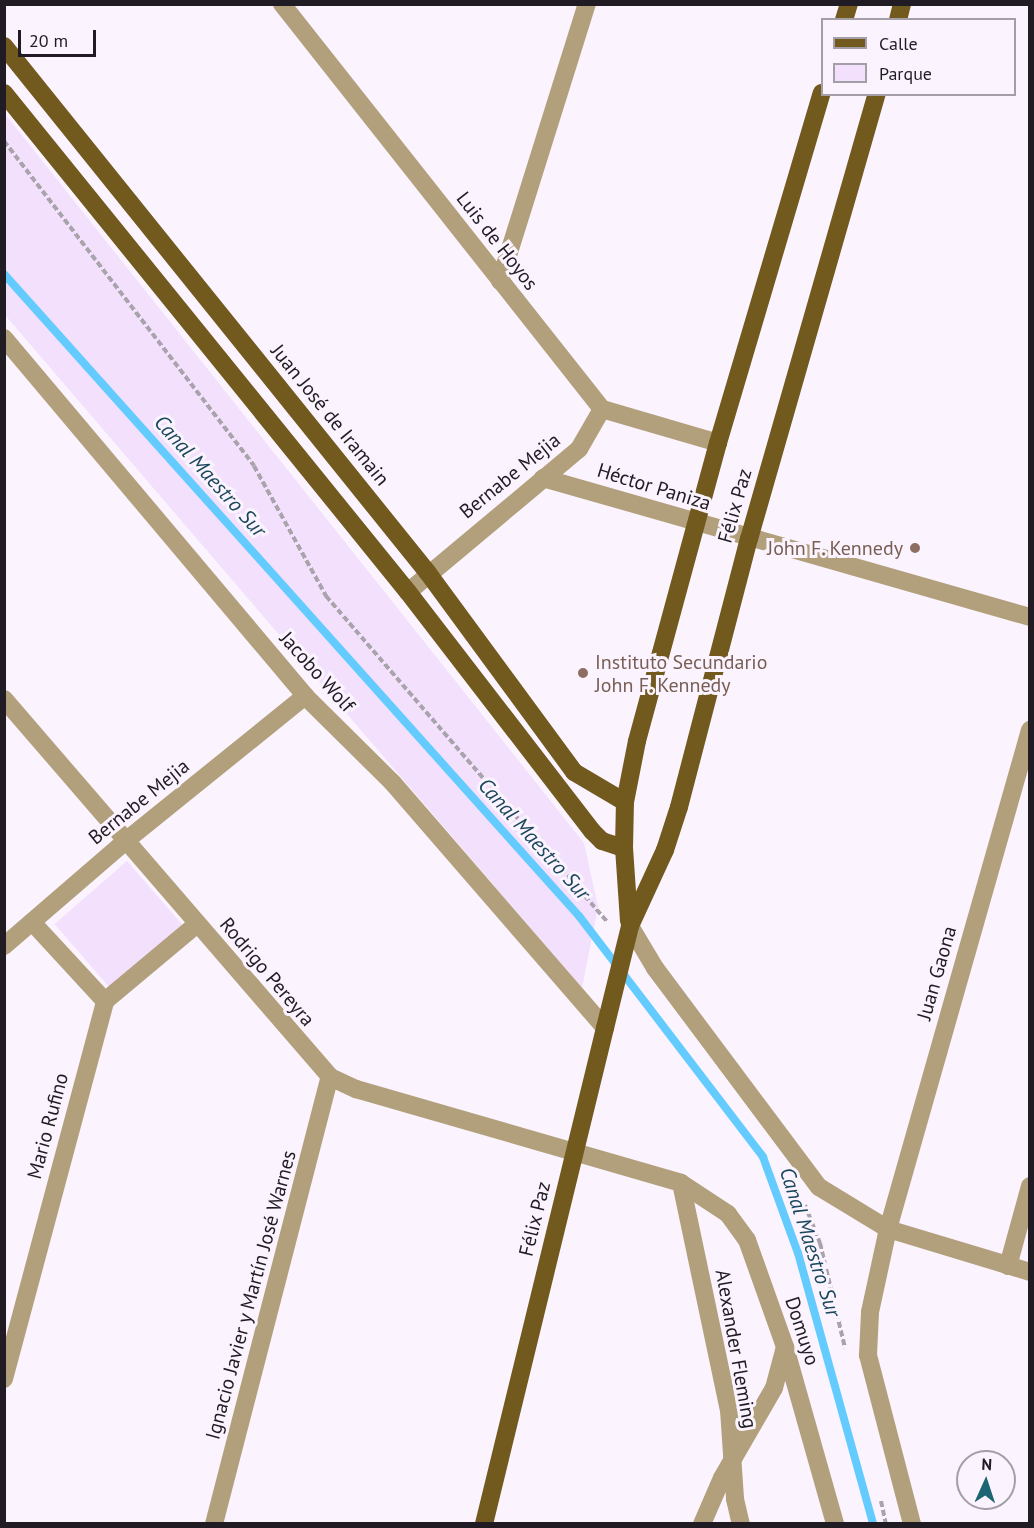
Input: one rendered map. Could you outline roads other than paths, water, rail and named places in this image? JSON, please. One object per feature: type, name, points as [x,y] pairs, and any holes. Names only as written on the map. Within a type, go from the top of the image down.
[{"type":"main road","name":"Juan José de Iramain","points":[[4,46],[428,573],[574,772],[625,802]]},
{"type":"main road","points":[[4,93],[408,591],[592,831],[602,842],[624,848]]},
{"type":"main road","name":"Félix Paz","points":[[630,926],[624,848],[625,802],[637,741],[718,443],[821,96]]},
{"type":"main road","name":"Félix Paz","points":[[484,1524],[630,926],[665,850],[679,807],[749,538],[876,96]]},
{"type":"street","name":"Luis de Hoyos","points":[[282,4],[602,408]]},
{"type":"street","points":[[500,281],[587,4]]},
{"type":"street","name":"Jacobo Wolf","points":[[4,338],[305,696],[392,782],[605,1028]]},
{"type":"street","points":[[602,408],[718,443]]},
{"type":"street","name":"Bernabe Mejia","points":[[408,591],[579,449],[602,408]]},
{"type":"street","name":"Héctor Paniza","points":[[543,478],[696,524],[1029,617]]},
{"type":"street","name":"Bernabe Mejia","points":[[4,946],[128,839],[305,696]]},
{"type":"street","name":"Rodrigo Pereyra","points":[[4,699],[128,839],[197,924],[330,1077],[356,1089],[574,1153]]},
{"type":"street","name":"Juan Gaona","points":[[912,1524],[868,1354],[870,1312],[888,1229],[1029,730]]},
{"type":"street","points":[[32,922],[105,1001],[197,924]]},
{"type":"street","points":[[630,926],[655,968],[819,1187],[888,1229],[1029,1272]]},
{"type":"street","name":"Mario Rufino","points":[[4,1379],[105,1001]]},
{"type":"street","name":"Ignacio Javier y Martín José Warnes","points":[[214,1524],[330,1077]]},
{"type":"street","name":"Domuyo","points":[[574,1153],[681,1183],[728,1214],[744,1234],[785,1347],[835,1524]]},
{"type":"street","name":"Alexander Fleming","points":[[681,1183],[729,1410],[731,1461],[741,1524]]},
{"type":"street","points":[[1008,1266],[1029,1186]]},
{"type":"street","points":[[702,1524],[731,1461],[774,1388],[785,1347]]},
{"type":"waterway","name":"Canal Maestro Sur","points":[[4,274],[579,916],[763,1157],[798,1253],[873,1524]]},
{"type":"place","name":"John F. Kennedy","points":[[915,548]]},
{"type":"place","name":"Instituto Secundario John F. Kennedy","points":[[583,673]]}]
